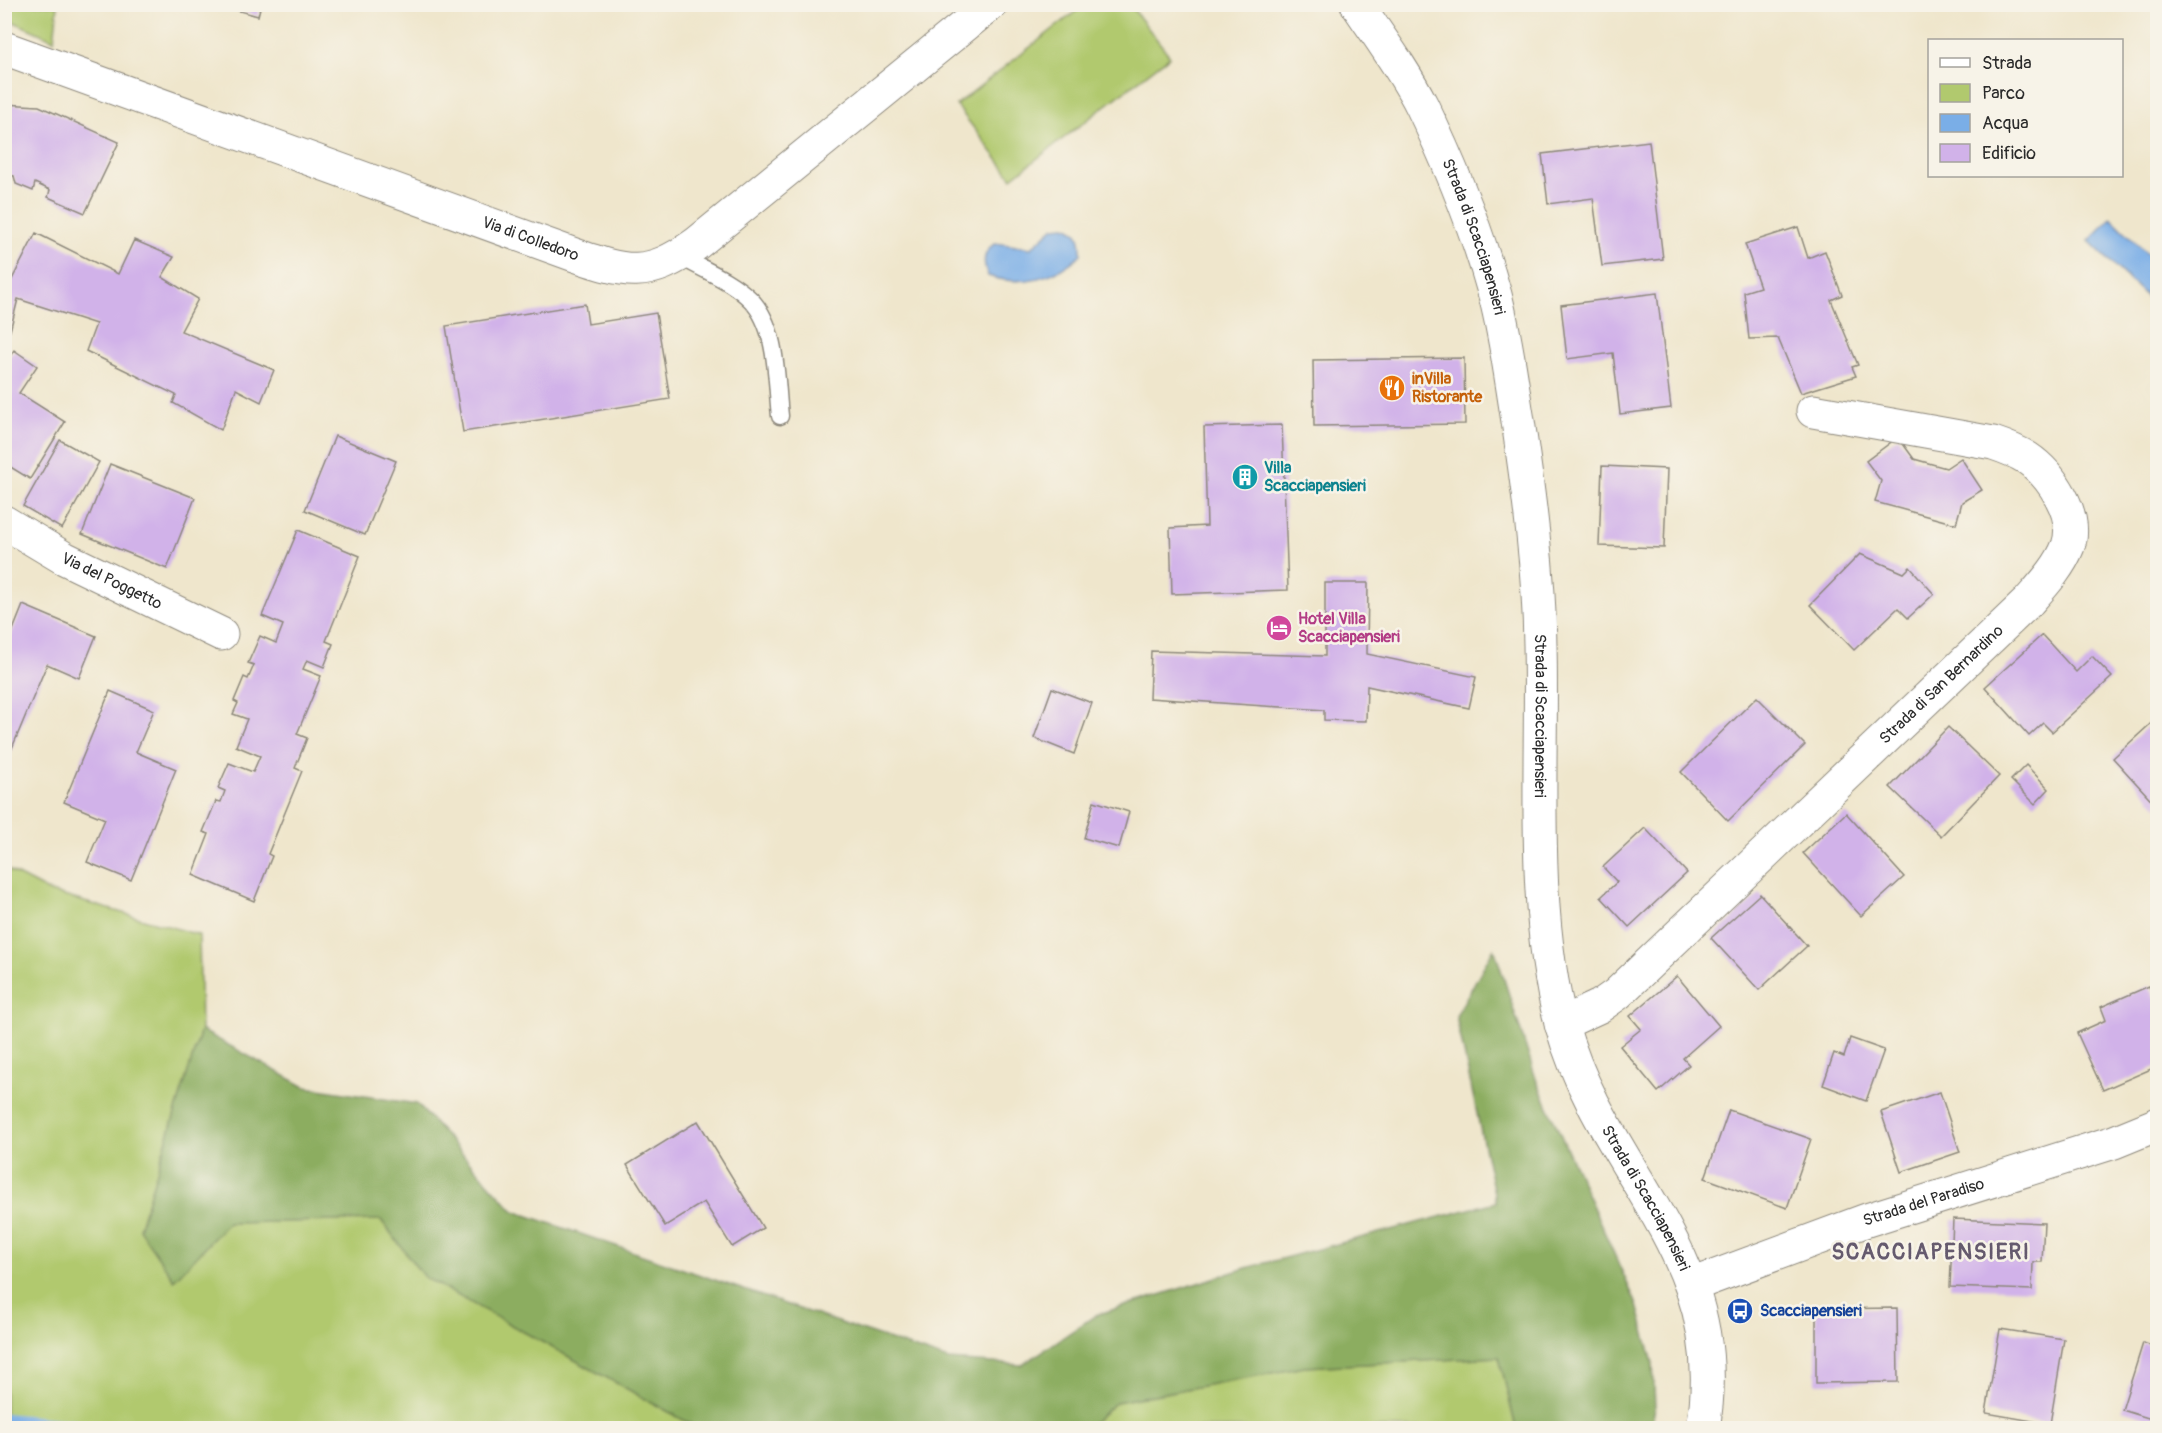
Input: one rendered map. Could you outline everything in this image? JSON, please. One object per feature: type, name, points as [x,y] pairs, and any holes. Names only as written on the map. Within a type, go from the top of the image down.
[{"type":"street","name":"Via di Colledoro","points":[[4,48],[611,267],[645,269],[663,266],[680,256],[991,4]]},
{"type":"street","name":"Strada di Scacciapensieri","points":[[1357,4],[1420,102],[1478,242],[1496,298],[1523,457],[1536,564],[1540,643],[1542,863],[1547,951],[1562,1024],[1579,1078],[1592,1104],[1659,1214],[1681,1257],[1692,1285],[1706,1355],[1707,1395],[1703,1428]]},
{"type":"street","name":"Strada di San Bernardino","points":[[1562,1024],[1600,1006],[1651,961],[2028,602],[2051,575],[2069,543],[2069,523],[2061,497],[2028,459],[2011,449],[1993,443],[1813,411]]},
{"type":"street","name":"Via del Poggetto","points":[[4,522],[64,558],[221,634]]},
{"type":"street","name":"Strada del Paradiso","points":[[1692,1285],[1867,1220],[2114,1142],[2157,1124]]},
{"type":"lane","points":[[680,256],[723,280],[752,301],[768,331],[780,416]]},
{"type":"green space","points":[[5,4],[58,5],[54,40],[5,18]]},
{"type":"green space","points":[[1084,5],[1130,5],[1170,56],[1012,178],[956,105]]},
{"type":"green space","points":[[4,868],[50,892],[199,935],[201,1030],[139,1229],[174,1279],[228,1223],[381,1220],[424,1277],[698,1428],[5,1428]]},
{"type":"green space","points":[[1494,948],[1537,1082],[1637,1305],[1653,1363],[1655,1408],[1651,1428],[1516,1428],[1499,1357],[1304,1367],[1116,1402],[1087,1428],[698,1428],[424,1277],[381,1220],[228,1223],[174,1280],[139,1229],[201,1030],[305,1087],[417,1104],[514,1211],[948,1360],[1022,1365],[1096,1315],[1246,1268],[1496,1202],[1456,1016]]},
{"type":"green space","points":[[1499,1357],[1516,1428],[1087,1428],[1116,1402],[1304,1367]]},
{"type":"water","points":[[2111,218],[2157,263],[2157,307],[2089,241]]},
{"type":"water","points":[[1065,226],[1074,230],[1079,236],[1081,254],[1061,269],[1026,280],[1013,281],[988,276],[985,258],[988,250],[995,243],[1031,248],[1054,227]]},
{"type":"building","points":[[214,4],[261,4],[258,16]]},
{"type":"building","points":[[4,104],[39,106],[119,142],[85,213],[48,197],[50,190],[35,183],[33,191],[16,184],[14,176],[4,174]]},
{"type":"building","points":[[1649,141],[1663,259],[1602,266],[1593,198],[1548,204],[1542,154]]},
{"type":"building","points":[[1798,227],[1808,258],[1825,251],[1842,295],[1831,300],[1858,365],[1852,367],[1856,376],[1801,393],[1778,338],[1749,339],[1744,292],[1760,287],[1745,244]]},
{"type":"building","points":[[36,233],[118,274],[134,240],[174,257],[162,277],[198,299],[181,331],[274,370],[261,402],[236,389],[221,430],[173,403],[176,395],[86,351],[96,324],[18,299],[10,331],[4,329],[4,295]]},
{"type":"building","points":[[1657,293],[1671,408],[1620,414],[1613,353],[1567,359],[1561,305]]},
{"type":"building","points":[[585,304],[588,324],[656,313],[670,399],[463,432],[446,326]]},
{"type":"building","points":[[14,350],[37,366],[19,393],[65,422],[30,479],[4,463],[4,352],[10,356]]},
{"type":"building","points":[[1464,358],[1465,424],[1314,426],[1313,360]]},
{"type":"building","name":"Villa Scacciapensieri","points":[[1282,425],[1288,590],[1172,594],[1170,528],[1207,526],[1204,427]]},
{"type":"building","points":[[335,436],[396,461],[365,535],[305,510]]},
{"type":"building","points":[[1898,437],[1914,459],[1946,468],[1961,458],[1982,490],[1962,502],[1956,524],[1875,502],[1881,481],[1866,461]]},
{"type":"building","points":[[60,440],[99,462],[62,529],[23,506]]},
{"type":"building","points":[[110,464],[195,498],[167,569],[82,534]]},
{"type":"building","points":[[1602,466],[1667,469],[1664,548],[1599,546]]},
{"type":"building","points":[[298,530],[360,556],[326,641],[333,644],[324,667],[307,660],[303,669],[321,676],[297,734],[307,738],[295,768],[302,771],[268,854],[272,856],[254,901],[193,875],[209,834],[203,832],[216,801],[221,802],[225,791],[218,788],[229,763],[253,772],[260,756],[236,746],[247,719],[233,714],[238,703],[234,701],[244,677],[248,679],[254,665],[248,663],[260,636],[276,643],[283,625],[262,616]]},
{"type":"building","points":[[1860,554],[1904,573],[1910,567],[1934,594],[1908,618],[1898,608],[1854,650],[1810,605]]},
{"type":"building","points":[[1325,583],[1368,583],[1367,654],[1476,677],[1469,708],[1367,686],[1366,721],[1324,720],[1324,710],[1149,698],[1151,651],[1325,656]]},
{"type":"building","points":[[23,605],[96,636],[79,678],[47,664],[5,765],[4,638],[9,640]]},
{"type":"building","points":[[2042,635],[2076,672],[2092,656],[2112,677],[2052,732],[2043,723],[2029,736],[1985,687]]},
{"type":"building","points":[[1052,688],[1092,703],[1074,754],[1034,738]]},
{"type":"building","points":[[110,691],[154,710],[136,752],[176,769],[131,880],[87,862],[105,819],[64,802]]},
{"type":"building","points":[[1757,697],[1805,745],[1728,821],[1681,772]]},
{"type":"building","points":[[2158,717],[2158,807],[2113,758]]},
{"type":"building","points":[[1948,727],[1999,776],[1941,836],[1890,787]]},
{"type":"building","points":[[2026,765],[2049,789],[2035,804],[2011,780]]},
{"type":"building","points":[[1094,801],[1129,812],[1119,848],[1084,838]]},
{"type":"building","points":[[1846,813],[1904,877],[1861,916],[1803,853]]},
{"type":"building","points":[[1645,828],[1687,873],[1629,927],[1601,897],[1617,882],[1603,867]]},
{"type":"building","points":[[1760,894],[1807,946],[1759,990],[1711,938]]},
{"type":"building","points":[[1677,976],[1719,1026],[1683,1058],[1689,1065],[1658,1092],[1620,1046],[1641,1029],[1630,1016]]},
{"type":"building","points":[[2149,986],[2158,1005],[2158,1066],[2103,1090],[2077,1033],[2106,1020],[2101,1007]]},
{"type":"building","points":[[1850,1038],[1884,1050],[1866,1101],[1823,1085],[1834,1053],[1844,1057]]},
{"type":"building","points":[[1940,1092],[1960,1152],[1901,1172],[1881,1112]]},
{"type":"building","points":[[1729,1110],[1811,1139],[1787,1208],[1705,1178]]},
{"type":"building","points":[[698,1121],[763,1228],[732,1247],[704,1202],[665,1226],[627,1165]]},
{"type":"building","points":[[1953,1219],[2044,1223],[2042,1262],[2033,1262],[2032,1290],[1950,1287]]},
{"type":"building","points":[[1897,1308],[1898,1382],[1816,1383],[1816,1309]]},
{"type":"building","points":[[2000,1329],[2064,1339],[2050,1424],[1986,1413]]},
{"type":"building","points":[[2143,1343],[2158,1348],[2158,1421],[2122,1410]]},
{"type":"waterway","points":[[4,1419],[93,1428]]},
{"type":"place","name":"inVilla Ristorante","points":[[1392,388]]},
{"type":"place","name":"Villa Scacciapensieri","points":[[1245,477]]},
{"type":"place","name":"Hotel Villa Scacciapensieri","points":[[1279,628]]},
{"type":"place","name":"Scacciapensieri","points":[[1740,1311]]},
{"type":"district","name":"SCACCIAPENSIERI","points":[[1931,1252]]}]
